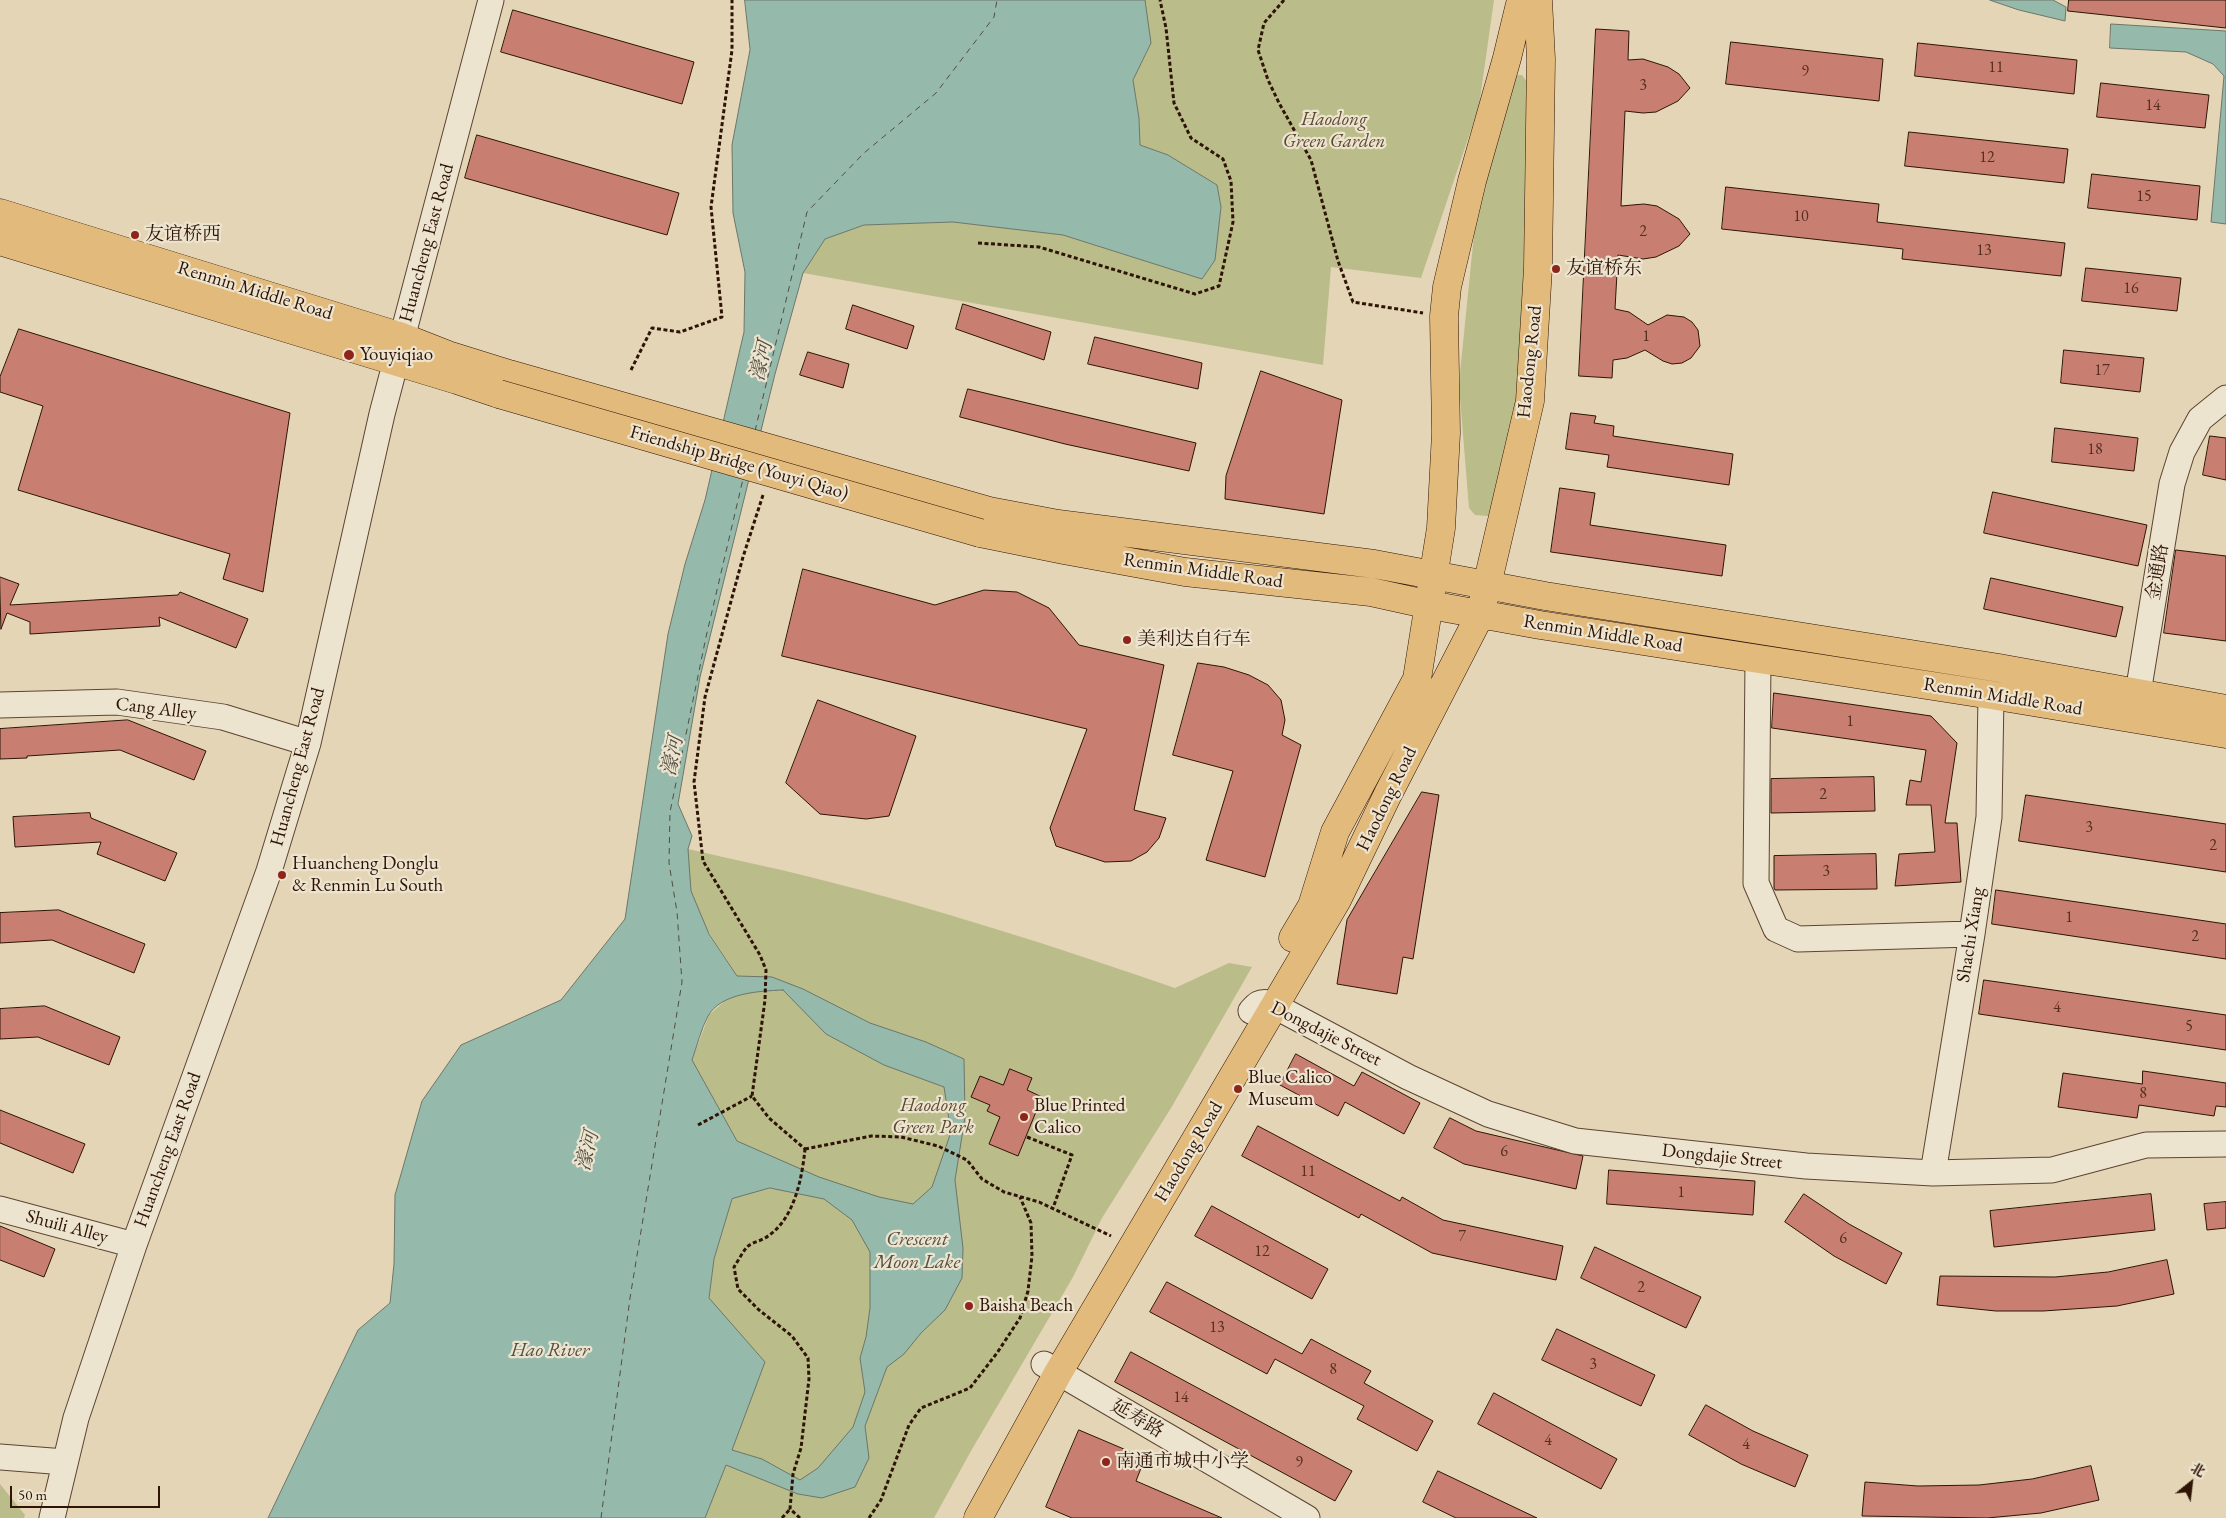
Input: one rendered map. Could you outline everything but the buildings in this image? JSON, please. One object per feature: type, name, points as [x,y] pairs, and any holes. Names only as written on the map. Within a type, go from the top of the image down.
[{"type":"main road","name":"Haodong Road","points":[[959,1518],[1051,1368],[1263,1009],[1312,906],[1334,832],[1417,679],[1442,528],[1446,433],[1444,316],[1448,287],[1468,200],[1521,0]]},
{"type":"main road","name":"Haodong Road","points":[[978,1518],[1116,1239],[1263,1009],[1337,900],[1388,794],[1480,615],[1530,401],[1538,268],[1541,59],[1538,0]]},
{"type":"main road","name":"Renmin Middle Road","points":[[0,213],[504,384]]},
{"type":"main road","name":"Renmin Middle Road","points":[[0,241],[398,349]]},
{"type":"main road","name":"Friendship Bridge (Youyi Qiao)","points":[[504,384],[985,522]]},
{"type":"main road","name":"Renmin Middle Road","points":[[985,522],[1058,524],[1374,564],[1487,585],[1999,668],[2226,709]]},
{"type":"main road","name":"Renmin Middle Road","points":[[985,522],[1064,550],[1185,572],[1371,592],[1480,615],[2226,734]]},
{"type":"street","name":"Huancheng East Road","points":[[52,1518],[76,1418],[134,1245],[269,871],[308,743],[398,349],[491,0]]},
{"type":"street","name":"金通路","points":[[2138,693],[2172,484],[2182,452],[2200,419],[2226,398]]},
{"type":"street","points":[[1758,659],[1756,882],[1776,929],[1798,938],[1972,934]]},
{"type":"street","name":"Shachi Xiang","points":[[1933,1173],[1989,817],[1991,695]]},
{"type":"street","name":"Cang Alley","points":[[0,705],[117,702],[224,718],[308,743]]},
{"type":"street","name":"Dongdajie Street","points":[[1263,1009],[1488,1114],[1575,1141],[1806,1166],[1933,1173],[2052,1170],[2146,1145],[2226,1144]]},
{"type":"street","name":"Shuili Alley","points":[[0,1209],[134,1245]]},
{"type":"street","name":"延寿路","points":[[1051,1368],[1307,1518]]},
{"type":"street","points":[[0,1457],[65,1462]]},
{"type":"path","points":[[631,370],[652,328],[680,332],[722,317],[711,207],[732,50],[732,0]]},
{"type":"path","points":[[978,243],[1039,247],[1195,294],[1219,286],[1233,222],[1231,181],[1223,159],[1191,138],[1174,103],[1166,28],[1160,0]]},
{"type":"path","points":[[1284,0],[1264,23],[1258,50],[1268,80],[1310,160],[1338,261],[1353,302],[1444,316]]},
{"type":"path","points":[[764,492],[738,575],[705,697],[694,782],[703,860],[760,954],[766,970],[752,1096],[769,1118],[805,1149]]},
{"type":"path","points":[[698,1125],[752,1096]]},
{"type":"path","points":[[805,1149],[871,1136],[901,1137],[944,1149],[966,1160],[982,1179],[1004,1192],[1053,1208],[1116,1239]]},
{"type":"path","points":[[1027,1138],[1072,1155],[1053,1208]]},
{"type":"path","points":[[782,1518],[790,1509],[793,1474],[801,1448],[809,1379],[808,1358],[792,1336],[759,1310],[738,1289],[734,1267],[748,1246],[768,1236],[785,1219],[803,1168],[805,1149]]},
{"type":"path","points":[[869,1518],[881,1500],[908,1425],[921,1408],[970,1388],[997,1353],[1020,1318],[1028,1291],[1032,1256],[1031,1223],[1020,1197]]},
{"type":"path","points":[[790,1509],[800,1518]]},
{"type":"green space","name":"Haodong Green Garden","points":[[1145,0],[1494,0],[1479,106],[1421,278],[1331,267],[1323,365],[803,273],[825,239],[864,225],[953,222],[1063,235],[1202,279],[1215,260],[1221,207],[1217,185],[1168,155],[1140,145],[1139,118],[1133,80],[1151,43]]},
{"type":"green space","points":[[1522,75],[1529,85],[1530,215],[1517,402],[1490,513],[1488,516],[1475,515],[1469,508],[1460,398],[1460,373],[1478,195],[1513,76]]},
{"type":"green space","name":"Haodong Green Park","points":[[688,849],[798,874],[905,902],[1041,943],[1175,988],[1229,963],[1252,967],[1171,1108],[1102,1218],[1073,1277],[934,1518],[704,1518],[765,1362],[709,1299],[714,1259],[732,1199],[737,1141],[692,1060],[709,1015],[727,999],[737,976],[699,915],[689,882]]},
{"type":"green space","points":[[0,1484],[25,1515],[24,1518],[0,1518]]},
{"type":"water","points":[[745,0],[1145,0],[1151,43],[1133,80],[1139,118],[1140,145],[1168,155],[1217,185],[1221,207],[1215,260],[1202,279],[1063,235],[953,222],[864,225],[825,239],[803,273],[775,374],[700,677],[678,804],[692,836],[688,849],[691,891],[709,934],[737,976],[772,977],[803,989],[870,1023],[926,1042],[964,1059],[965,1117],[955,1180],[963,1248],[962,1278],[945,1310],[921,1333],[904,1354],[887,1367],[865,1426],[869,1458],[855,1487],[822,1498],[798,1494],[726,1465],[705,1518],[268,1518],[358,1330],[390,1303],[394,1264],[395,1195],[422,1101],[461,1045],[561,1000],[625,919],[668,634],[685,564],[705,500],[744,332],[745,272],[733,213],[732,145],[750,50]],"holes":[[[783,990],[826,1034],[884,1065],[944,1087],[951,1132],[932,1187],[913,1204],[879,1197],[819,1177],[737,1141],[692,1060],[701,1032],[714,1008],[722,1002],[741,995]],[[770,1188],[824,1199],[852,1220],[870,1252],[870,1308],[866,1337],[860,1358],[865,1392],[853,1427],[818,1468],[800,1480],[762,1459],[732,1450],[765,1362],[709,1298],[714,1259],[732,1199]]]},
{"type":"water","points":[[1990,0],[2053,0],[2066,7],[2065,21],[2019,10]]},
{"type":"water","points":[[2111,24],[2226,31],[2226,224],[2211,222],[2224,76],[2213,64],[2186,52],[2110,48]]},
{"type":"ferry route","points":[[755,431],[807,212],[864,153],[936,93],[994,17],[997,0]]},
{"type":"ferry route","points":[[601,1518],[630,1298],[682,982],[677,912],[669,863],[670,812],[706,637],[743,479]]},
{"type":"place","name":"友谊桥西","points":[[135,235]]},
{"type":"place","name":"友谊桥东","points":[[1556,269]]},
{"type":"place","name":"Youyiqiao","points":[[349,355]]},
{"type":"place","name":"美利达自行车","points":[[1127,640]]},
{"type":"place","name":"Huancheng Donglu & Renmin Lu South","points":[[282,875]]},
{"type":"place","name":"Blue Calico Museum","points":[[1238,1089]]},
{"type":"place","name":"Blue Printed Calico","points":[[1024,1117]]},
{"type":"place","name":"Baisha Beach","points":[[969,1306]]},
{"type":"place","name":"南通市城中小学","points":[[1106,1462]]},
{"type":"water label","name":"濠河","points":[[762,361]]},
{"type":"water label","name":"濠河","points":[[673,756]]},
{"type":"water label","name":"濠河","points":[[588,1151]]},
{"type":"water label","name":"Crescent Moon Lake","points":[[917,1252]]},
{"type":"water label","name":"Hao River","points":[[550,1351]]}]
